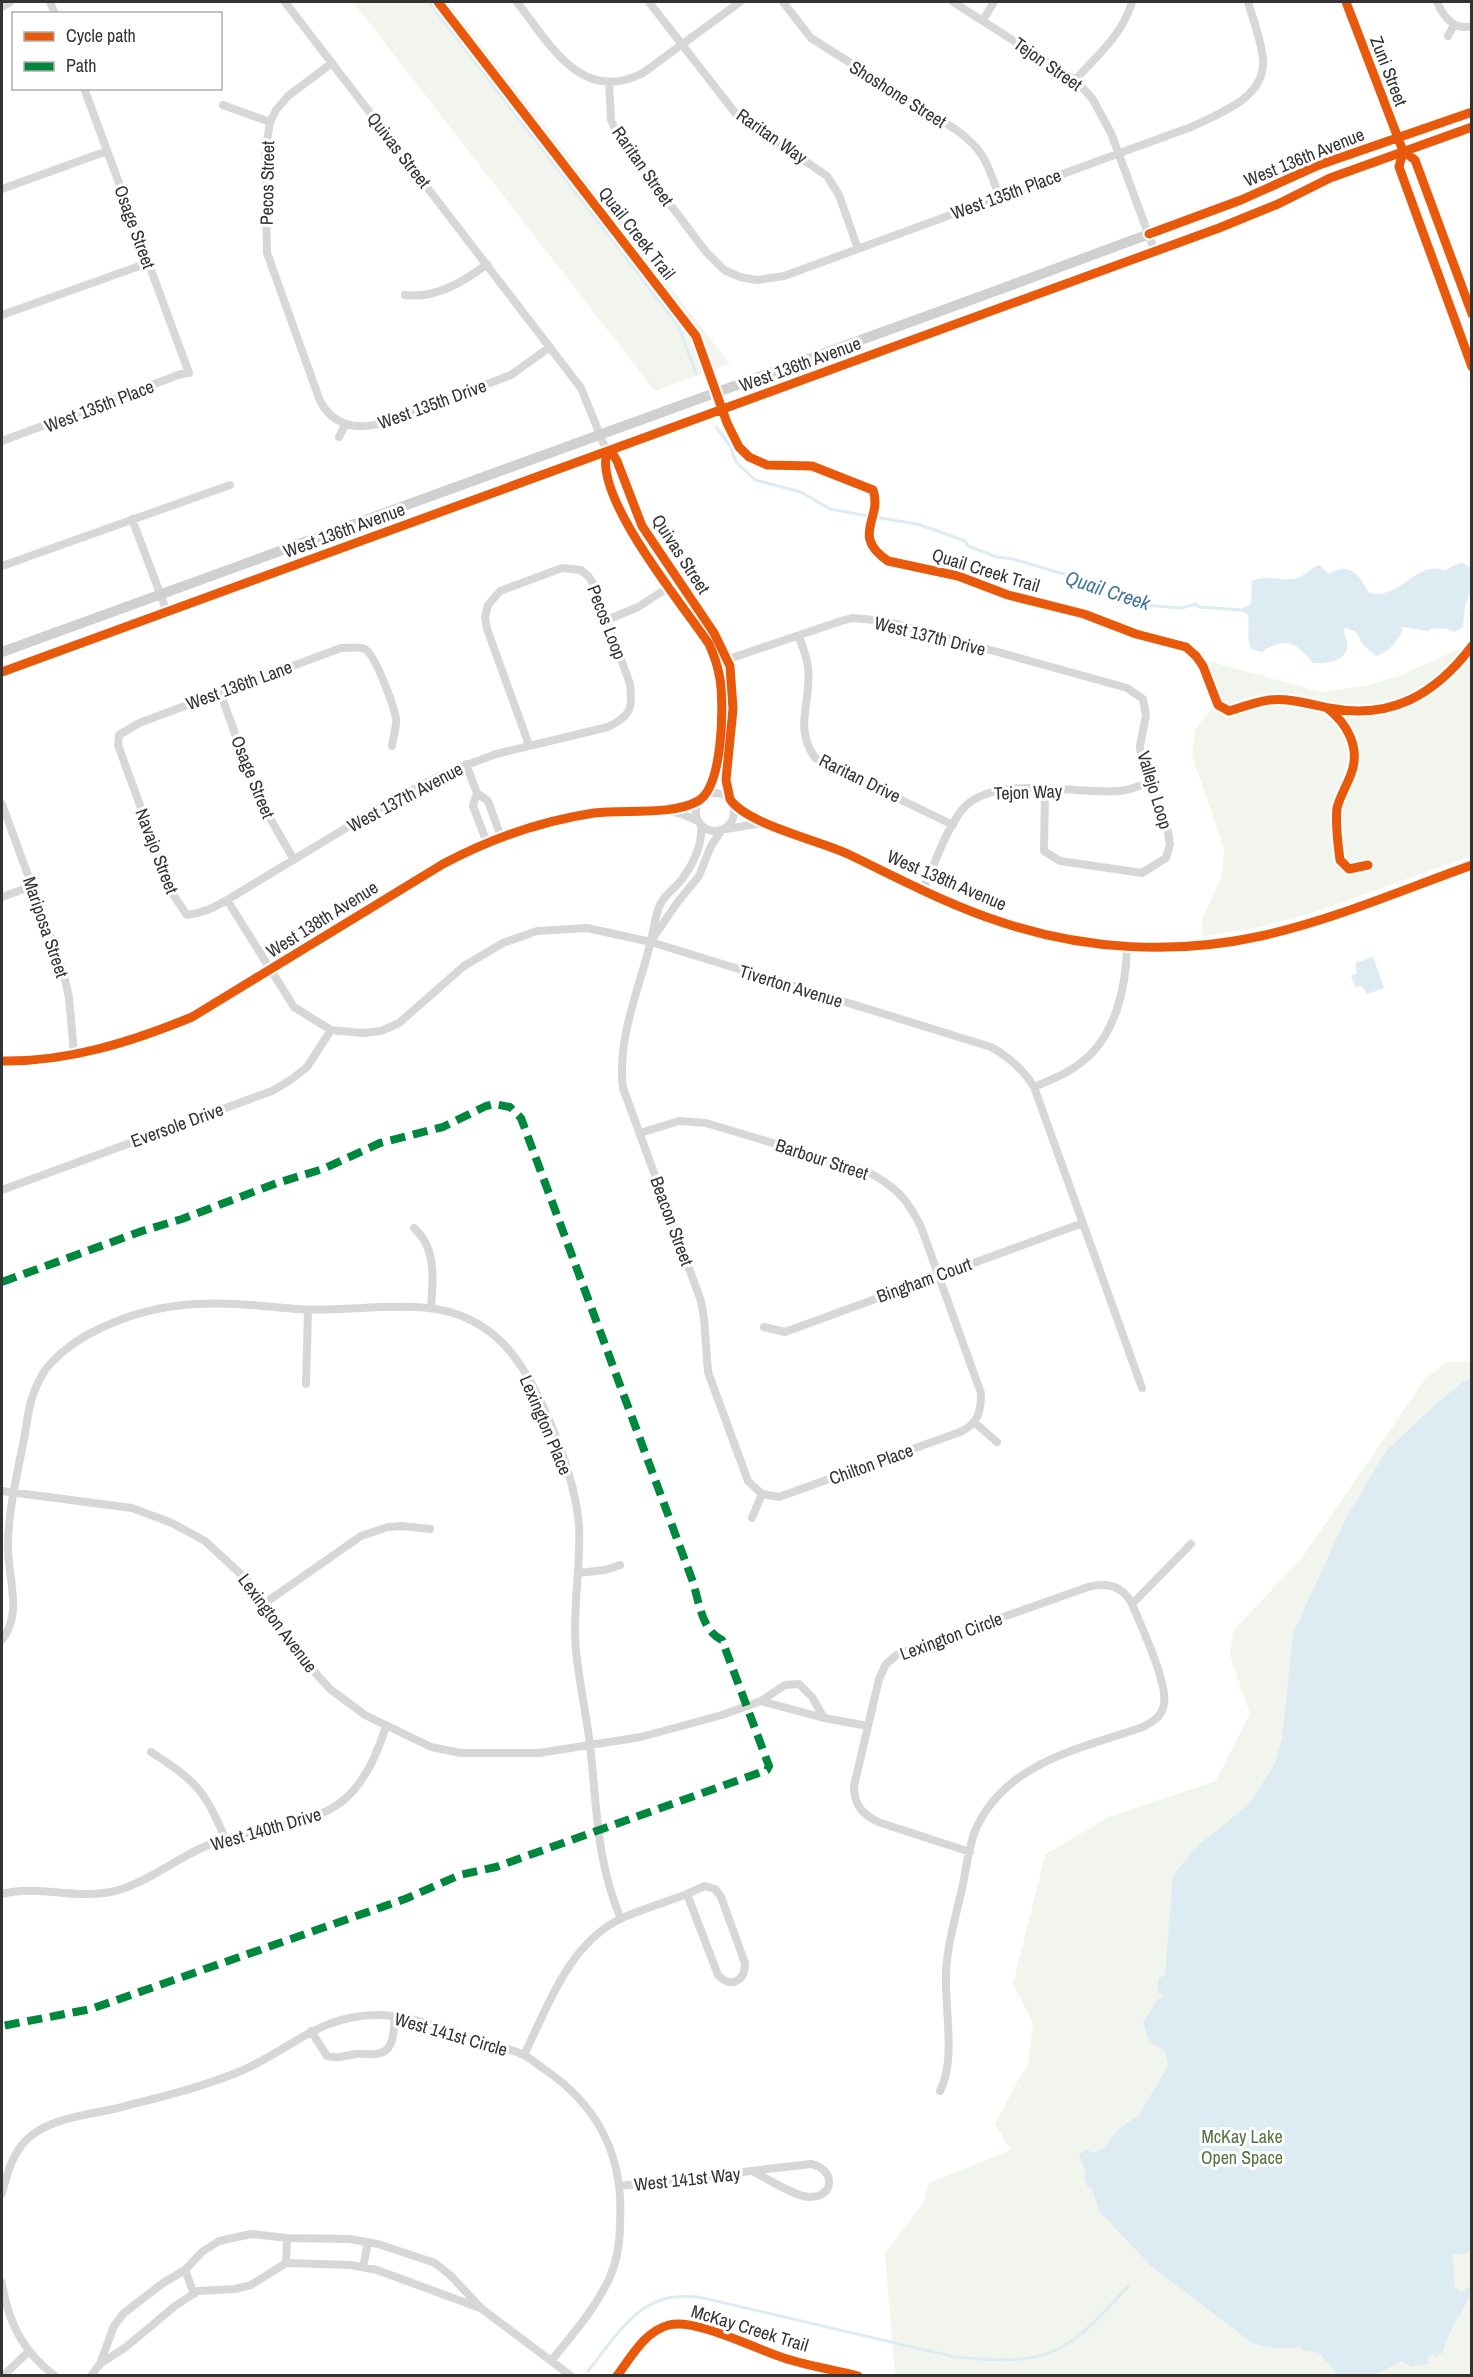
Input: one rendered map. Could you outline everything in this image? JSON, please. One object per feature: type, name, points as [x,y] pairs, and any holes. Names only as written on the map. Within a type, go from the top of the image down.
[{"type":"main road","name":"Zuni Street","points":[[1346,2],[1398,138],[1402,151],[1399,167],[1472,367]]},
{"type":"main road","name":"West 136th Avenue","points":[[2,652],[1149,234],[1241,200],[1319,165],[1472,112]]},
{"type":"main road","name":"West 136th Avenue","points":[[2,672],[1155,252],[1251,216],[1330,178],[1472,127]]},
{"type":"main road","name":"Zuni Street","points":[[1402,151],[1415,160],[1472,314]]},
{"type":"street","points":[[2,7],[10,2]]},
{"type":"street","name":"Quivas Street","points":[[285,2],[581,388],[607,452],[605,467],[620,514],[709,644],[717,663],[722,713],[714,777],[703,798]]},
{"type":"street","points":[[517,2],[563,61],[586,77],[609,82],[626,80],[643,73],[740,2]]},
{"type":"street","name":"Raritan Way","points":[[649,2],[741,118],[827,176],[839,195],[858,249]]},
{"type":"street","name":"Shoshone Street","points":[[783,2],[811,38],[955,129],[976,145],[985,160],[999,196]]},
{"type":"street","name":"Tejon Street","points":[[953,2],[1075,80],[1099,108],[1119,153],[1155,252]]},
{"type":"street","points":[[983,20],[994,2]]},
{"type":"street","points":[[1075,80],[1114,38],[1125,22],[1132,2]]},
{"type":"street","name":"West 135th Place","points":[[740,277],[773,279],[1213,117],[1245,98],[1259,81],[1263,61],[1248,2]]},
{"type":"street","points":[[1437,2],[1443,15],[1454,24],[1466,28],[1472,26]]},
{"type":"street","points":[[1449,36],[1454,24]]},
{"type":"street","name":"Pecos Street","points":[[332,63],[288,96],[276,110],[270,122],[265,154],[266,246],[320,401],[328,414],[345,425]]},
{"type":"street","name":"Raritan Street","points":[[609,82],[611,120],[618,136],[713,259],[724,270],[740,277]]},
{"type":"street","name":"Osage Street","points":[[85,90],[185,366]]},
{"type":"street","points":[[223,105],[270,122]]},
{"type":"street","points":[[2,189],[107,151]]},
{"type":"street","points":[[2,315],[148,263]]},
{"type":"street","points":[[405,295],[425,296],[453,286],[487,264]]},
{"type":"street","name":"West 135th Drive","points":[[345,425],[368,427],[503,379],[526,366],[550,347]]},
{"type":"street","name":"West 135th Place","points":[[2,441],[182,374],[189,374],[185,366]]},
{"type":"street","points":[[339,437],[345,425]]},
{"type":"street","name":"Quivas Street","points":[[607,452],[614,456],[642,526],[714,633],[728,660],[732,679],[733,709],[726,780],[731,801]]},
{"type":"street","points":[[2,566],[230,485]]},
{"type":"street","points":[[132,519],[166,612]]},
{"type":"street","name":"Pecos Loop","points":[[529,745],[485,617],[488,605],[500,591],[562,568],[581,570],[589,577],[630,684],[632,699],[630,712]]},
{"type":"street","points":[[607,620],[638,607],[669,587]]},
{"type":"street","name":"West 137th Drive","points":[[717,663],[852,618],[885,621],[1127,688],[1143,699]]},
{"type":"street","name":"Raritan Drive","points":[[799,636],[808,667],[803,730],[807,746],[815,758],[953,825]]},
{"type":"street","name":"West 136th Lane","points":[[119,735],[139,723],[341,648],[363,648],[371,656],[376,666],[396,720],[392,746]]},
{"type":"street","name":"Osage Street","points":[[220,692],[258,796],[294,860]]},
{"type":"street","name":"Vallejo Loop","points":[[1045,790],[1044,851],[1060,861],[1142,873],[1166,858],[1170,844],[1168,832],[1140,746],[1146,716],[1143,699]]},
{"type":"street","name":"West 137th Avenue","points":[[227,900],[388,802],[466,764],[529,745],[608,727],[620,721],[630,712]]},
{"type":"street","name":"Navajo Street","points":[[119,735],[118,745],[121,757],[172,893],[179,905],[187,915],[198,914],[209,911],[227,900]]},
{"type":"street","points":[[466,764],[477,794],[488,801],[501,837]]},
{"type":"street","name":"Tejon Way","points":[[923,889],[953,825],[970,802],[988,792],[1018,789],[1116,791],[1150,782]]},
{"type":"street","points":[[719,793],[731,801],[733,820],[723,830],[710,831],[699,823],[696,810],[703,798],[719,793]]},
{"type":"street","points":[[477,794],[473,806],[487,843]]},
{"type":"street","name":"West 138th Avenue","points":[[2,1061],[74,1054],[112,1046],[192,1017],[443,864],[501,837],[557,820],[594,813],[662,810],[703,798]]},
{"type":"street","name":"West 138th Avenue","points":[[731,801],[763,823],[832,846],[964,909],[1023,929],[1082,942],[1127,947],[1195,946],[1272,934],[1472,865]]},
{"type":"street","name":"Mariposa Street","points":[[2,804],[63,971],[69,997],[74,1054]]},
{"type":"street","name":"West 138th Avenue","points":[[662,810],[682,814],[699,823]]},
{"type":"street","name":"Beacon Street","points":[[699,823],[700,842],[686,874],[661,902],[653,922],[651,942],[624,1038],[620,1066],[623,1088],[700,1301],[704,1318],[708,1372],[748,1481],[762,1494]]},
{"type":"street","name":"West 138th Avenue","points":[[723,830],[763,823]]},
{"type":"street","name":"Beacon Street","points":[[651,942],[677,903],[699,876],[711,846],[723,830]]},
{"type":"street","points":[[2,897],[32,886]]},
{"type":"street","points":[[227,900],[270,970]]},
{"type":"street","name":"Tiverton Avenue","points":[[270,970],[294,1007],[331,1030],[363,1033],[381,1030],[399,1023],[417,1010],[464,966],[502,943],[528,934],[562,928],[587,928],[651,942],[991,1047],[1020,1067],[1034,1087],[1142,1388]]},
{"type":"street","points":[[1034,1087],[1083,1061],[1096,1048],[1114,1017],[1123,993],[1127,947]]},
{"type":"street","name":"Eversole Drive","points":[[2,1190],[272,1091],[292,1079],[307,1066],[331,1030]]},
{"type":"street","name":"Barbour Street","points":[[640,1133],[679,1121],[706,1123],[866,1171],[885,1181],[901,1194],[912,1208],[981,1393],[981,1407],[974,1422]]},
{"type":"street","name":"Bingham Court","points":[[764,1327],[784,1332],[1083,1223]]},
{"type":"street","points":[[414,1228],[424,1238],[429,1248],[433,1274],[431,1308]]},
{"type":"street","name":"Lexington Place","points":[[2,1640],[11,1626],[13,1612],[8,1549],[14,1493],[34,1390],[48,1366],[78,1341],[116,1321],[147,1310],[184,1303],[230,1302],[308,1310],[431,1308],[464,1317],[490,1332],[511,1353],[528,1377],[553,1432],[575,1496],[579,1523],[576,1650],[590,1745],[602,1862],[609,1891],[621,1919]]},
{"type":"street","points":[[306,1384],[308,1310]]},
{"type":"street","points":[[974,1422],[996,1442]]},
{"type":"street","name":"Chilton Place","points":[[762,1494],[779,1497],[792,1493],[960,1432],[974,1422]]},
{"type":"street","name":"Lexington Avenue","points":[[2,1491],[132,1508],[172,1523],[205,1541],[224,1557],[265,1603],[291,1646],[330,1689],[355,1709],[431,1747],[461,1753],[539,1753],[641,1737],[675,1729],[761,1701],[785,1685],[799,1684],[812,1697],[824,1718]]},
{"type":"street","points":[[752,1518],[762,1494]]},
{"type":"street","points":[[265,1603],[361,1536],[388,1527],[430,1529]]},
{"type":"street","points":[[940,2091],[948,2070],[947,1956],[974,1834],[984,1814],[1008,1786],[1023,1773],[1053,1757],[1143,1727],[1155,1721],[1161,1714],[1165,1701],[1164,1689],[1132,1604],[1191,1544]]},
{"type":"street","points":[[578,1573],[605,1570],[620,1565]]},
{"type":"street","name":"Lexington Circle","points":[[970,1852],[878,1822],[862,1812],[856,1804],[854,1786],[883,1669],[898,1654],[1095,1585],[1116,1587],[1124,1592],[1132,1604]]},
{"type":"street","points":[[761,1701],[824,1718],[868,1726]]},
{"type":"street","name":"West 140th Drive","points":[[2,1894],[27,1890],[83,1895],[113,1891],[131,1886],[183,1857],[225,1839],[307,1820],[334,1808],[347,1799],[360,1784],[381,1744],[386,1726]]},
{"type":"street","points":[[151,1752],[182,1772],[194,1783],[214,1809],[225,1839]]},
{"type":"street","points":[[524,2055],[562,1976],[596,1936],[621,1919],[687,1893],[705,1887],[715,1889],[721,1897],[745,1963],[745,1973],[740,1979],[732,1983],[723,1981],[718,1975],[687,1893]]},
{"type":"street","name":"West 141st Circle","points":[[2,2193],[6,2173],[17,2152],[30,2136],[53,2123],[186,2091],[243,2070],[311,2031],[349,2018],[378,2015],[415,2020],[524,2055],[562,2081],[591,2110],[612,2150],[620,2186],[620,2241],[610,2276],[596,2304],[552,2361]]},
{"type":"street","points":[[311,2031],[327,2056],[337,2058],[357,2054],[375,2054],[388,2050],[392,2044],[395,2017]]},
{"type":"street","name":"West 141st Way","points":[[620,2186],[812,2164],[824,2170],[829,2178],[829,2186],[823,2194],[818,2196],[802,2196],[754,2172]]},
{"type":"street","points":[[91,2376],[100,2364],[114,2326],[124,2313],[163,2283],[185,2270],[202,2252],[219,2241],[251,2234],[368,2242],[407,2252],[435,2263],[450,2275],[482,2309],[571,2376]]},
{"type":"street","points":[[286,2263],[287,2238]]},
{"type":"street","points":[[363,2267],[368,2242]]},
{"type":"street","points":[[100,2364],[126,2347],[175,2306],[198,2291],[236,2289],[251,2284],[286,2263],[323,2263],[363,2267],[400,2278],[482,2309]]},
{"type":"street","points":[[185,2270],[194,2294]]},
{"type":"street","points":[[2,2283],[4,2301],[14,2328],[28,2352],[55,2376]]},
{"type":"street","points":[[3,2376],[28,2352]]},
{"type":"green space","points":[[353,2],[448,2],[730,364],[655,391]]},
{"type":"green space","points":[[1471,644],[1471,856],[1312,913],[1256,928],[1203,936],[1202,919],[1222,876],[1224,848],[1192,756],[1195,730],[1215,705],[1193,657],[1321,692],[1365,686],[1399,676]]},
{"type":"green space","name":"McKay Lake Open Space","points":[[1448,1362],[1471,1362],[1471,2375],[895,2375],[885,2253],[923,2204],[929,2183],[1011,2150],[995,2124],[1028,2065],[1033,2023],[1013,1984],[1045,1855],[1109,1817],[1216,1781],[1250,1714],[1230,1655],[1233,1631],[1301,1559],[1426,1378]]},
{"type":"shaded area","points":[[1461,562],[1471,568],[1471,590],[1465,606],[1463,627],[1454,632],[1448,629],[1431,628],[1429,631],[1403,627],[1393,645],[1376,656],[1363,645],[1356,632],[1345,627],[1347,648],[1345,653],[1336,660],[1325,663],[1313,663],[1296,646],[1285,643],[1262,652],[1251,649],[1248,615],[1243,612],[1243,608],[1251,604],[1252,581],[1262,578],[1294,579],[1319,565],[1329,574],[1343,569],[1354,572],[1369,593],[1380,594],[1390,591],[1425,570],[1434,568],[1445,570]]},
{"type":"shaded area","points":[[1373,957],[1384,988],[1367,994],[1362,986],[1355,987],[1351,976],[1357,973],[1355,963]]},
{"type":"shaded area","name":"McKay Lake Open Space","points":[[1471,1378],[1472,2247],[1466,2254],[1453,2254],[1454,2287],[1461,2292],[1470,2286],[1471,2293],[1448,2337],[1443,2352],[1436,2357],[1432,2353],[1427,2358],[1429,2363],[1412,2367],[1401,2361],[1373,2374],[1338,2375],[1319,2353],[1302,2350],[1299,2346],[1276,2348],[1252,2343],[1150,2265],[1099,2211],[1092,2188],[1088,2188],[1084,2177],[1086,2173],[1079,2155],[1085,2149],[1094,2153],[1105,2147],[1120,2128],[1139,2115],[1168,2066],[1165,2051],[1149,2041],[1143,2022],[1158,1999],[1164,1998],[1158,1991],[1158,1979],[1165,1975],[1173,1875],[1197,1846],[1249,1804],[1275,1764],[1282,1738],[1293,1634],[1345,1520],[1386,1451],[1435,1405]]},
{"type":"waterway","name":"Quail Creek","points":[[429,2],[678,325],[696,373]]},
{"type":"waterway","name":"Quail Creek","points":[[716,427],[732,448],[737,463],[755,480],[801,492],[830,509],[868,516]]},
{"type":"waterway","name":"Quail Creek","points":[[874,517],[917,524],[965,541],[968,546],[997,557],[1013,559],[1067,575],[1099,589],[1115,590],[1130,600],[1144,605],[1181,608],[1196,604],[1199,607],[1243,610]]},
{"type":"waterway","points":[[588,2371],[615,2336],[636,2315],[647,2306],[675,2297],[699,2297],[955,2357],[1011,2360],[1038,2356],[1064,2346],[1090,2326],[1128,2287]]},
{"type":"marked path","points":[[2,1282],[277,1183],[323,1169],[380,1143],[443,1127],[486,1106],[494,1104],[510,1107],[521,1118],[693,1582],[702,1615],[710,1630],[722,1640],[769,1766],[767,1770],[496,1867],[460,1875],[405,1899],[91,2009],[2,2026]]},
{"type":"cycle path","name":"Quail Creek Trail","points":[[438,2],[696,336],[727,423],[739,447],[749,457],[767,465],[812,466],[873,490],[875,500],[869,535],[877,552],[888,561],[958,576],[1008,595],[1084,614],[1136,634],[1186,647],[1203,666],[1218,705],[1229,711],[1269,700],[1292,701],[1351,711],[1392,707],[1410,700],[1443,678],[1472,646]]},
{"type":"cycle path","points":[[1346,2],[1403,151],[1399,167],[1472,367]]},
{"type":"cycle path","points":[[1149,234],[1241,200],[1319,165],[1472,112]]},
{"type":"cycle path","points":[[2,672],[1219,228],[1278,204],[1330,178],[1472,127]]},
{"type":"cycle path","points":[[1403,151],[1415,160],[1472,314]]},
{"type":"cycle path","points":[[607,452],[617,461],[642,526],[714,633],[730,666],[733,709],[726,780],[730,799],[738,808],[766,824],[848,854],[942,899],[1001,922],[1065,939],[1130,947],[1196,946],[1261,936],[1341,913],[1472,865]]},
{"type":"cycle path","points":[[2,1061],[51,1058],[99,1049],[146,1035],[192,1017],[443,864],[497,839],[574,816],[675,809],[698,801],[706,793],[713,780],[720,744],[722,707],[717,666],[709,644],[626,522],[613,496],[606,472],[607,452]]},
{"type":"cycle path","points":[[1327,708],[1346,729],[1354,755],[1351,774],[1337,808],[1340,860],[1349,869],[1368,865]]},
{"type":"cycle path","name":"McKay Creek Trail","points":[[617,2376],[639,2346],[653,2333],[669,2325],[681,2324],[711,2330],[774,2355],[804,2364],[858,2376]]}]
